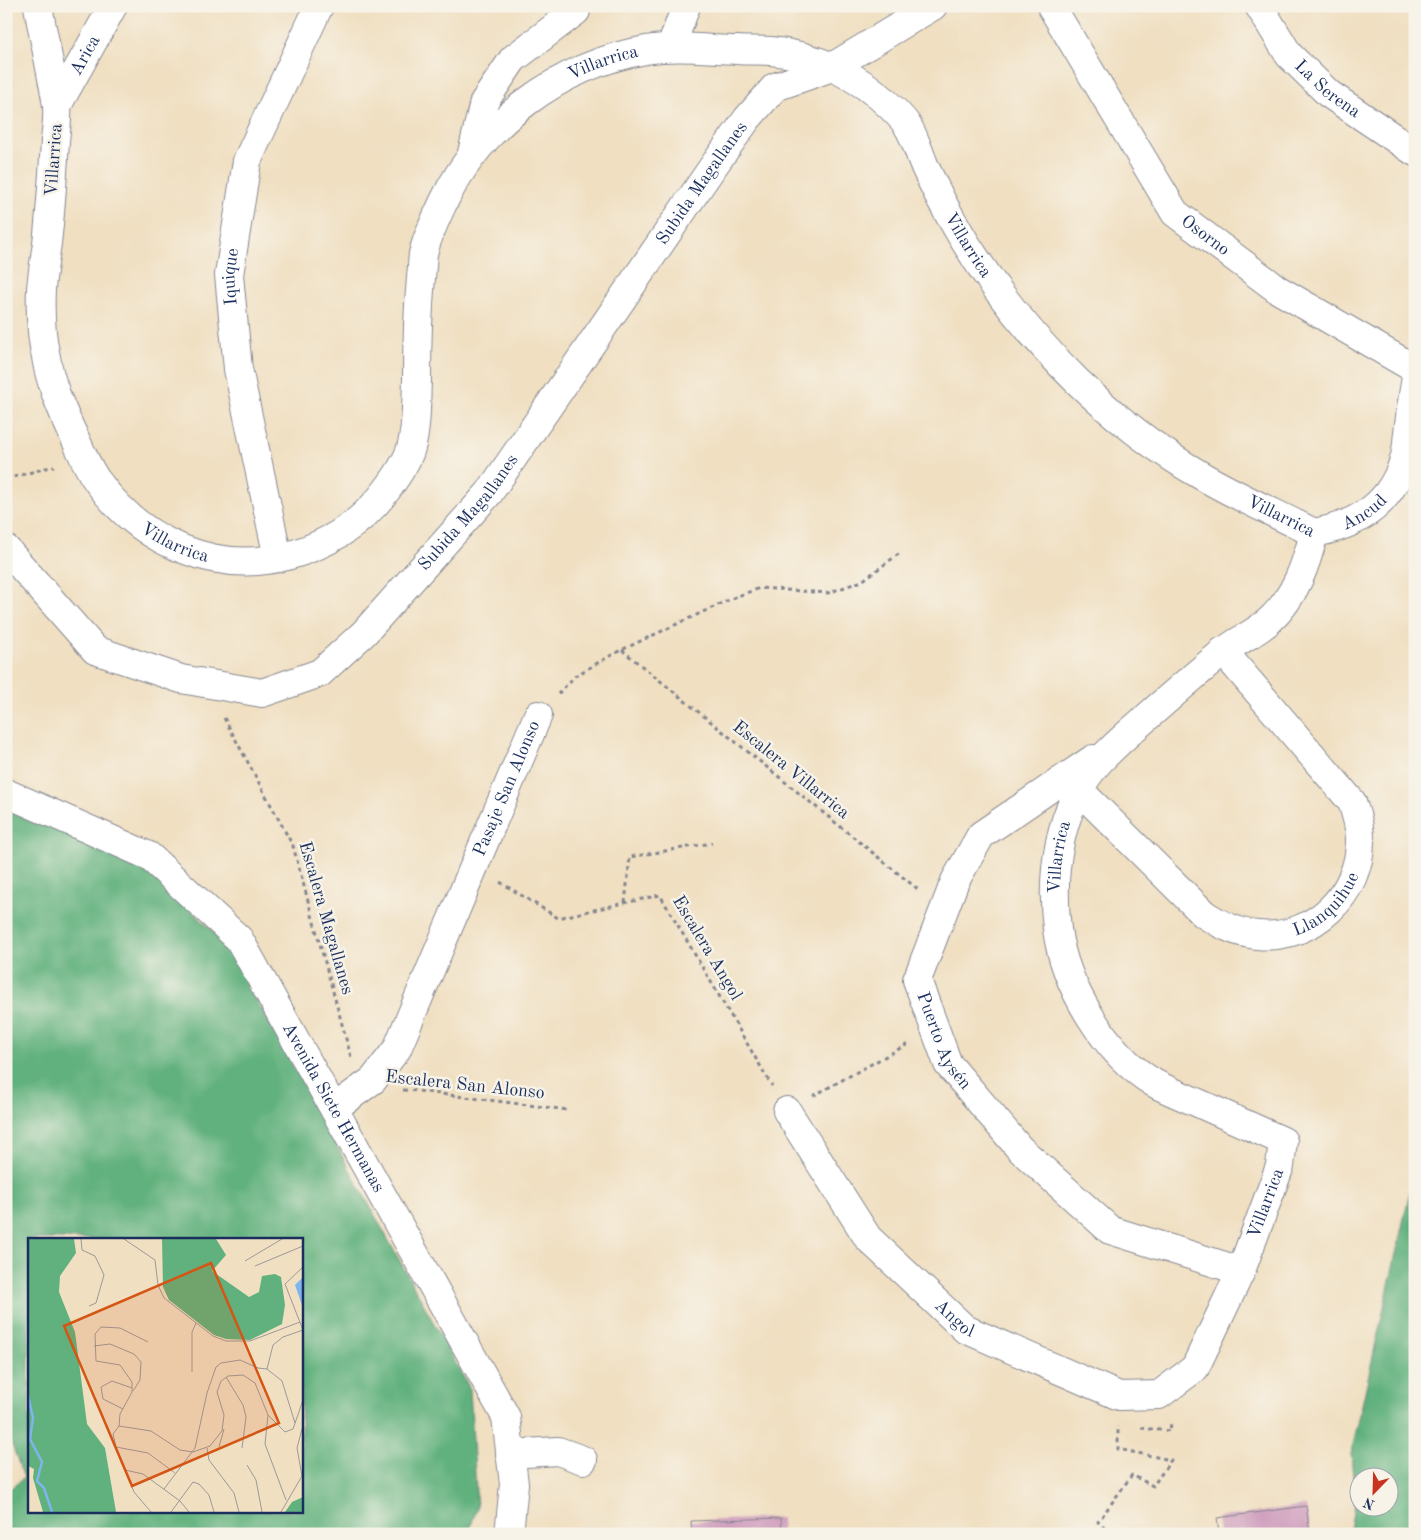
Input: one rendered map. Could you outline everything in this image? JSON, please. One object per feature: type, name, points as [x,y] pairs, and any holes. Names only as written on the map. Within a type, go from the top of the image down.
[{"type":"street","name":"Villarrica","points":[[38,6],[57,106],[52,192],[41,287],[41,322],[52,383],[61,408],[95,479],[125,514],[147,532],[172,545],[198,555],[226,561],[278,558],[303,552],[327,542],[349,528],[375,505],[400,470],[411,447],[416,408],[418,312],[423,253],[435,219],[451,187],[471,157],[501,124],[521,106],[550,85],[582,69],[611,58],[671,47],[771,51],[802,56],[832,67],[866,86],[884,100],[906,122],[926,170],[977,260],[1006,302],[1034,336],[1076,380],[1157,447],[1201,476],[1314,532],[1308,557],[1299,580],[1285,602],[1269,621],[1223,651],[1118,742],[1096,765],[1079,790],[1058,848],[1054,886],[1059,940],[1067,969],[1079,998],[1095,1024],[1112,1046],[1132,1066],[1154,1082],[1283,1142],[1280,1166],[1242,1271],[1195,1368],[1159,1394]]},
{"type":"street","name":"Arica","points":[[57,106],[113,6]]},
{"type":"street","name":"Iquique","points":[[278,558],[238,369],[229,275],[246,161],[319,6]]},
{"type":"street","points":[[671,47],[686,6]]},
{"type":"street","name":"Subida Magallanes","points":[[6,549],[96,650],[181,678],[262,693],[320,673],[364,633],[488,493],[747,119],[774,86],[832,67],[934,6]]},
{"type":"street","name":"Osorno","points":[[1051,6],[1175,213],[1277,289],[1415,369]]},
{"type":"street","name":"La Serena","points":[[1259,6],[1289,55],[1329,94],[1415,152]]},
{"type":"street","name":"Villarrica","points":[[471,157],[484,102],[514,59],[576,11]]},
{"type":"street","name":"Ancud","points":[[1314,532],[1333,529],[1367,514],[1392,487],[1406,454],[1415,383]]},
{"type":"street","name":"Llanquihue","points":[[1079,790],[1204,914],[1221,925],[1239,932],[1258,935],[1278,935],[1314,922],[1330,910],[1343,896],[1353,878],[1358,860],[1359,821],[1352,802],[1223,651]]},
{"type":"street","name":"Pasaje San Alonso","points":[[334,1108],[374,1080],[397,1049],[538,715]]},
{"type":"street","name":"Puerto Aysén","points":[[1118,742],[981,835],[954,881],[917,980],[948,1064],[1020,1149],[1110,1230],[1242,1271]]},
{"type":"street","name":"Avenida Siete Hermanas","points":[[6,793],[149,856],[239,939],[506,1417],[514,1484],[509,1534]]},
{"type":"street","name":"Angol","points":[[787,1111],[868,1238],[965,1328],[1119,1396],[1159,1394]]},
{"type":"street","points":[[510,1454],[558,1451],[583,1460]]},
{"type":"path","points":[[6,479],[85,458]]},
{"type":"path","name":"Pasaje San Alonso","points":[[538,715],[575,676],[622,650],[735,597],[760,588],[828,593],[862,581],[900,553]]},
{"type":"path","name":"Escalera Villarrica","points":[[622,650],[944,910]]},
{"type":"path","name":"Escalera Magallanes","points":[[205,683],[293,846],[361,1090]]},
{"type":"path","points":[[625,903],[630,857],[712,843]]},
{"type":"path","name":"Escalera Angol","points":[[474,866],[558,918],[660,895],[787,1111]]},
{"type":"path","points":[[787,1111],[935,1029]]},
{"type":"path","name":"Escalera San Alonso","points":[[361,1090],[418,1090],[567,1110]]},
{"type":"path","points":[[1135,1428],[1170,1431],[1172,1408],[1159,1394]]},
{"type":"path","points":[[1111,1534],[1098,1522],[1132,1475],[1153,1486],[1171,1460],[1118,1449],[1118,1426],[1126,1427]]},
{"type":"green space","points":[[6,805],[145,867],[225,942],[470,1389],[477,1508],[468,1534],[6,1534],[6,1492],[24,1478],[6,1428]]},
{"type":"green space","points":[[1415,1169],[1415,1534],[1349,1534],[1352,1518],[1398,1518],[1398,1468],[1352,1468],[1351,1454]]},
{"type":"building","points":[[1306,1506],[1310,1534],[1219,1534],[1217,1518]]},
{"type":"building","points":[[781,1518],[782,1534],[692,1534],[691,1521]]}]
